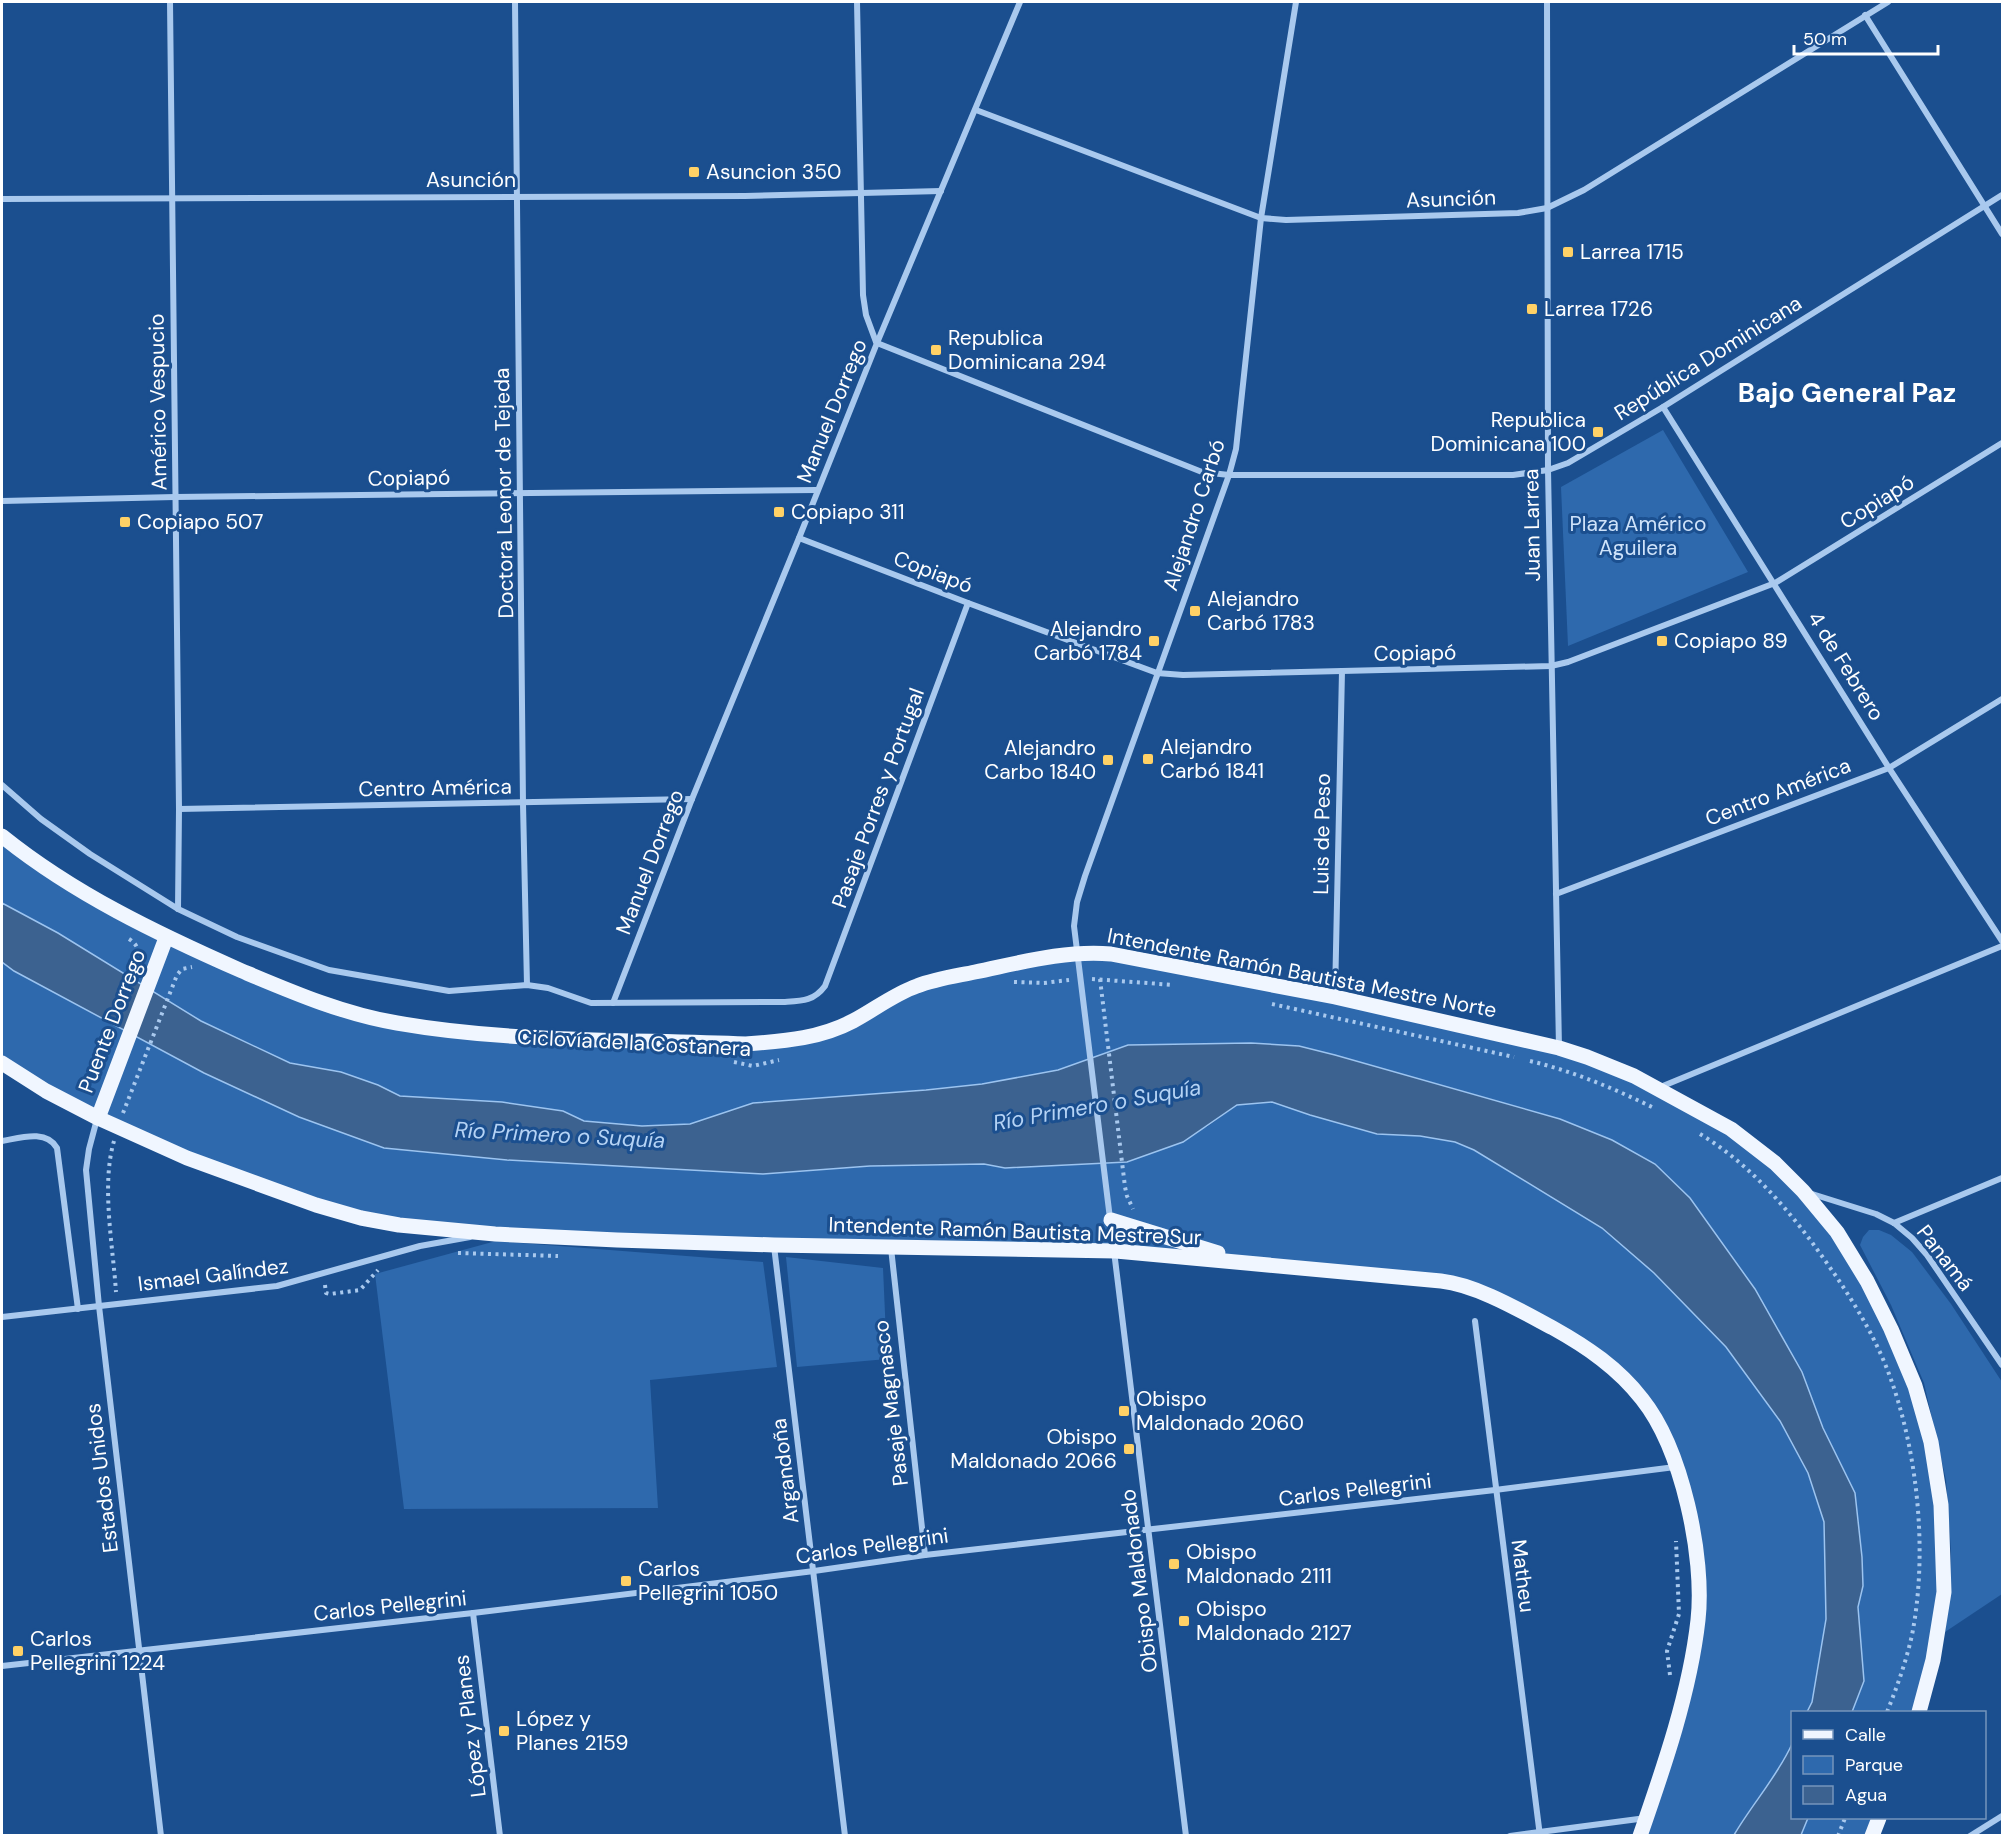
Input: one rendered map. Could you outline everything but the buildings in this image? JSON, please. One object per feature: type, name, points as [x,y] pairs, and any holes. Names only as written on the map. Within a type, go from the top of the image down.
[{"type":"main road","name":"Intendente Ramón Bautista Mestre Norte","points":[[2,836],[62,881],[166,938],[328,1005],[396,1023],[499,1035],[746,1044],[802,1039],[852,1022],[905,990],[927,982],[1076,953],[1111,954],[1335,997],[1559,1048],[1613,1066],[1731,1129],[1775,1164],[1803,1191],[1837,1232],[1868,1281],[1891,1329],[1915,1386],[1930,1442],[1941,1505],[1944,1592],[1933,1660],[1920,1711]]},
{"type":"main road","name":"Puente Dorrego","points":[[98,1118],[166,938]]},
{"type":"main road","name":"Intendente Ramón Bautista Mestre Sur","points":[[2,1063],[46,1091],[98,1118],[196,1162],[316,1205],[361,1218],[399,1225],[495,1234],[774,1245],[1116,1251],[1441,1281],[1460,1284],[1482,1293],[1561,1333],[1591,1351],[1618,1372],[1642,1399],[1658,1423],[1676,1467],[1692,1529],[1698,1618],[1680,1707],[1640,1836]]},
{"type":"main road","points":[[1111,1220],[1247,1262]]},
{"type":"main road","points":[[1872,1836],[1879,1819]]},
{"type":"street","name":"Américo Vespucio","points":[[170,2],[179,809],[178,909]]},
{"type":"street","name":"Doctora Leonor de Tejeda","points":[[515,2],[527,985]]},
{"type":"street","points":[[857,2],[863,295],[866,315],[877,343]]},
{"type":"street","name":"Manuel Dorrego","points":[[613,1003],[692,799],[800,538],[817,490],[1020,2]]},
{"type":"street","name":"Alejandro Carbó","points":[[1107,1195],[1076,953],[1074,926],[1077,902],[1229,475],[1236,449],[1261,218],[1296,2]]},
{"type":"street","name":"Juan Larrea","points":[[1547,2],[1548,470],[1559,1048]]},
{"type":"street","name":"Asunción","points":[[976,110],[1261,218],[1286,220],[1518,213],[1547,208],[1584,190],[1888,2]]},
{"type":"street","points":[[1865,15],[2002,234]]},
{"type":"street","name":"Asunción","points":[[2,199],[733,196],[941,191]]},
{"type":"street","name":"República Dominicana","points":[[877,343],[1202,472],[1229,475],[1513,475],[1548,470],[1568,463],[2002,195]]},
{"type":"street","name":"4 de Febrero","points":[[1663,406],[1889,768],[2002,941]]},
{"type":"street","name":"Copiapó","points":[[800,538],[1157,673],[1183,675],[1551,666],[1568,662],[1775,583],[2002,443]]},
{"type":"street","name":"Copiapó","points":[[2,501],[817,490]]},
{"type":"street","name":"Pasaje Porres y Portugal","points":[[613,1003],[785,1002],[812,999],[819,994],[825,986],[968,603]]},
{"type":"street","name":"Luis de Peso","points":[[1335,997],[1342,671]]},
{"type":"street","name":"Centro América","points":[[1556,894],[1889,768],[2002,699]]},
{"type":"street","points":[[2,785],[41,819],[90,854],[178,909],[237,937],[329,970],[449,991],[527,985],[548,988],[591,1003],[613,1003]]},
{"type":"street","name":"Centro América","points":[[179,809],[692,799]]},
{"type":"street","points":[[1657,1088],[2002,946]]},
{"type":"street","name":"Estados Unidos","points":[[98,1118],[86,1170],[99,1306],[161,1836]]},
{"type":"street","points":[[2,1141],[40,1136],[47,1137],[57,1148],[78,1309]]},
{"type":"street","points":[[1894,1223],[2002,1178]]},
{"type":"street","name":"Panamá","points":[[1803,1191],[1876,1214],[1894,1223],[1912,1238],[1927,1255],[2002,1365]]},
{"type":"street","name":"Obispo Maldonado","points":[[1107,1195],[1116,1251],[1186,1836]]},
{"type":"street","name":"Ismael Galíndez","points":[[2,1317],[277,1286],[440,1242],[495,1234]]},
{"type":"street","name":"Argandoña","points":[[774,1245],[845,1836]]},
{"type":"street","name":"Pasaje Magnasco","points":[[891,1247],[925,1555]]},
{"type":"street","name":"Matheu","points":[[1475,1321],[1540,1834]]},
{"type":"street","name":"Carlos Pellegrini","points":[[2,1666],[473,1613],[925,1555],[1496,1490],[1676,1467]]},
{"type":"street","name":"López y Planes","points":[[473,1613],[500,1836]]},
{"type":"street","points":[[1970,1836],[2002,1816]]},
{"type":"street","points":[[1510,1836],[1540,1834],[1647,1818]]},
{"type":"path","points":[[126,1103],[174,983],[182,969],[198,968]]},
{"type":"path","points":[[1100,979],[1125,1187],[1130,1204],[1136,1211]]},
{"type":"path","points":[[1005,982],[1044,983],[1100,979],[1182,986]]},
{"type":"path","points":[[1263,1002],[1542,1064],[1608,1087],[1658,1110]]},
{"type":"path","name":"Ciclovía de la Costanera","points":[[731,1061],[753,1066],[783,1059]]},
{"type":"path","points":[[1695,1130],[1741,1162],[1797,1222],[1853,1302],[1875,1341],[1901,1407],[1909,1438],[1914,1475],[1917,1513],[1917,1604],[1910,1643],[1888,1711]]},
{"type":"path","points":[[1669,1682],[1667,1651],[1679,1614],[1675,1530]]},
{"type":"path","points":[[1838,1836],[1845,1819]]},
{"type":"green space","name":"Plaza Américo Aguilera","points":[[1663,430],[1748,572],[1568,646],[1561,487]]},
{"type":"green space","points":[[2,836],[62,881],[280,987],[429,1028],[802,1039],[919,985],[1111,954],[1613,1066],[1775,1163],[1867,1281],[1931,1442],[1944,1592],[1919,1711],[1852,1711],[1864,1681],[1858,1607],[1863,1586],[1862,1557],[1855,1493],[1823,1428],[1802,1372],[1755,1289],[1690,1198],[1655,1164],[1612,1140],[1560,1119],[1335,1055],[1299,1046],[1251,1043],[1128,1045],[1058,1070],[982,1084],[753,1103],[690,1124],[642,1126],[584,1121],[563,1111],[502,1102],[400,1096],[378,1085],[341,1072],[290,1063],[201,1021],[58,933],[2,903]]},
{"type":"green space","points":[[2,962],[204,1073],[299,1117],[384,1148],[430,1153],[763,1174],[870,1166],[984,1164],[1005,1168],[1207,1127],[1237,1105],[1272,1102],[1377,1134],[1420,1136],[1455,1142],[1474,1150],[1602,1228],[1654,1273],[1726,1347],[1780,1421],[1808,1473],[1824,1522],[1826,1619],[1812,1702],[1808,1711],[1791,1711],[1791,1746],[1783,1764],[1734,1835],[1640,1835],[1680,1707],[1699,1593],[1668,1443],[1618,1372],[1482,1293],[1247,1262],[427,1229],[243,1180],[2,1063]]},
{"type":"green space","points":[[1869,1230],[1879,1230],[1891,1235],[1912,1252],[1951,1304],[2002,1382],[2002,1594],[1945,1632],[1950,1594],[1951,1551],[1946,1480],[1924,1383],[1891,1305],[1860,1245]]},
{"type":"green space","points":[[496,1241],[763,1262],[777,1367],[650,1380],[658,1508],[404,1509],[375,1274]]},
{"type":"green space","points":[[786,1257],[883,1268],[887,1359],[797,1367]]},
{"type":"green space","points":[[1808,1819],[1879,1819],[1872,1835],[1801,1836]]},
{"type":"water","name":"Río Primero o Suquía","points":[[2,903],[58,933],[201,1021],[290,1063],[341,1072],[378,1085],[400,1096],[502,1102],[563,1111],[584,1121],[642,1126],[690,1124],[753,1103],[982,1084],[1058,1070],[1128,1045],[1251,1043],[1299,1046],[1335,1055],[1560,1119],[1612,1140],[1655,1164],[1690,1198],[1755,1289],[1802,1372],[1823,1428],[1855,1493],[1862,1557],[1863,1586],[1858,1607],[1864,1681],[1852,1711],[1808,1711],[1812,1702],[1826,1619],[1824,1522],[1808,1473],[1780,1421],[1726,1347],[1654,1273],[1602,1228],[1474,1150],[1455,1142],[1420,1136],[1377,1134],[1272,1102],[1237,1105],[1183,1142],[1127,1162],[1005,1168],[984,1164],[870,1166],[763,1174],[507,1160],[384,1148],[299,1117],[204,1073],[14,971],[2,962]]},
{"type":"water","points":[[1791,1746],[1791,1819],[1808,1819],[1801,1835],[1734,1835],[1749,1812]]},
{"type":"place","name":"Asuncion 350","points":[[694,172]]},
{"type":"place","name":"Larrea 1715","points":[[1568,252]]},
{"type":"place","name":"Larrea 1726","points":[[1532,309]]},
{"type":"place","name":"Republica Dominicana 294","points":[[936,350]]},
{"type":"place","name":"Republica Dominicana 100","points":[[1598,432]]},
{"type":"place","name":"Copiapo 311","points":[[779,512]]},
{"type":"place","name":"Copiapo 507","points":[[125,522]]},
{"type":"place","name":"Alejandro Carbó 1783","points":[[1195,611]]},
{"type":"place","name":"Alejandro Carbó 1784","points":[[1154,641]]},
{"type":"place","name":"Copiapo 89","points":[[1662,641]]},
{"type":"place","name":"Alejandro Carbó 1841","points":[[1148,759]]},
{"type":"place","name":"Alejandro Carbo 1840","points":[[1108,760]]},
{"type":"place","name":"Obispo Maldonado 2060","points":[[1124,1411]]},
{"type":"place","name":"Obispo Maldonado 2066","points":[[1129,1449]]},
{"type":"place","name":"Obispo Maldonado 2111","points":[[1174,1564]]},
{"type":"place","name":"Carlos Pellegrini 1050","points":[[626,1581]]},
{"type":"place","name":"Obispo Maldonado 2127","points":[[1184,1621]]},
{"type":"place","name":"Carlos Pellegrini 1224","points":[[18,1651]]},
{"type":"place","name":"López y Planes 2159","points":[[504,1731]]},
{"type":"district","name":"Bajo General Paz","points":[[1847,392]]}]
